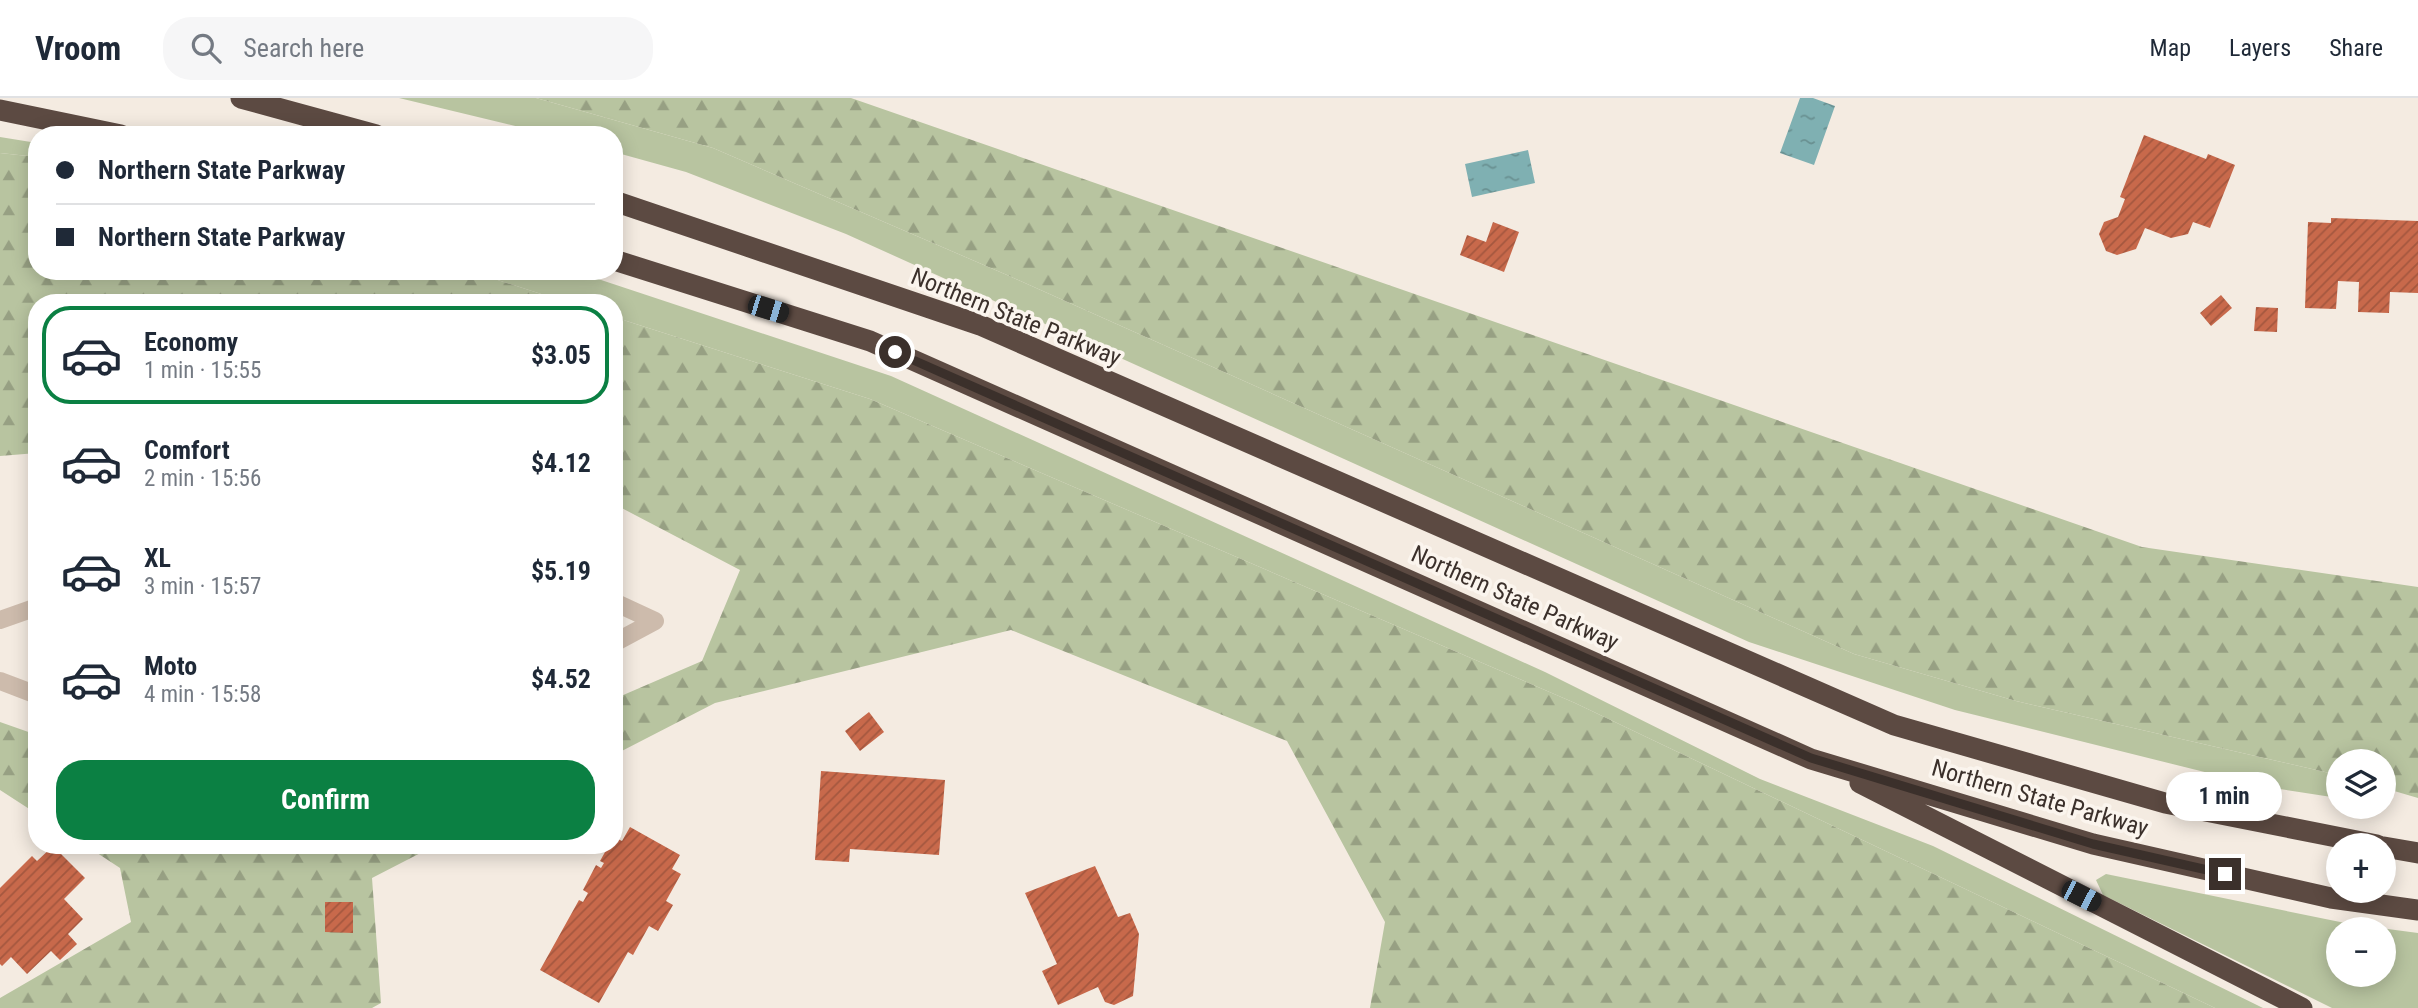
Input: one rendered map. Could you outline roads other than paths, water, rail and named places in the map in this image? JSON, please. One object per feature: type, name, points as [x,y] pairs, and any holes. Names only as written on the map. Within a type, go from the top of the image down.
[{"type":"highway","points":[[241,98],[343,126]]},
{"type":"highway","points":[[0,110],[77,126]]},
{"type":"highway","name":"Northern State Parkway","points":[[623,204],[980,326],[1894,725],[2165,803],[2326,835]]},
{"type":"highway","name":"Northern State Parkway","points":[[623,263],[870,341],[1811,758],[2093,844],[2331,898],[2418,910]]},
{"type":"highway","points":[[1811,758],[2302,1008]]},
{"type":"highway","points":[[2396,848],[2418,853]]},
{"type":"lane","points":[[623,606],[655,621],[623,638]]},
{"type":"lane","points":[[0,620],[28,610]]},
{"type":"lane","points":[[0,681],[28,692]]},
{"type":"water","points":[[1800,98],[1813,98],[1835,106],[1814,165],[1780,153]]},
{"type":"water","points":[[1528,150],[1535,183],[1472,197],[1465,164]]}]
